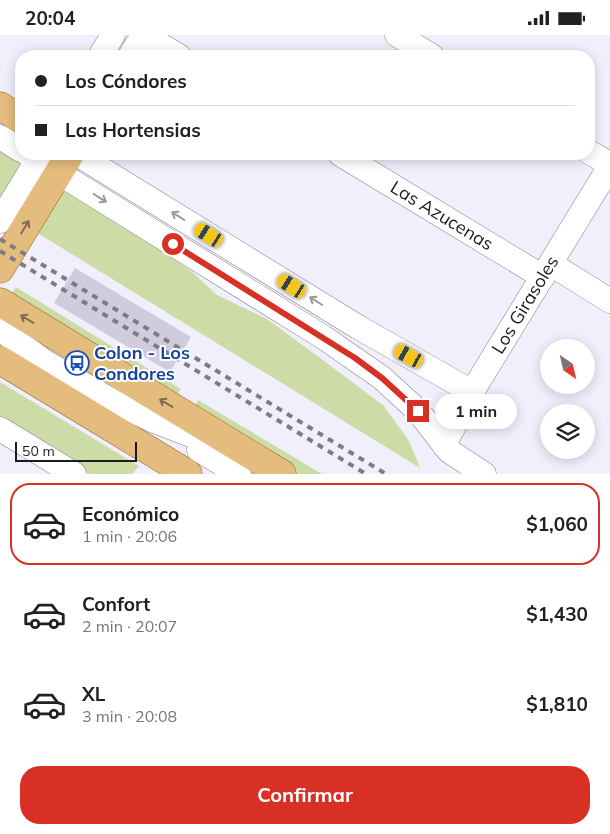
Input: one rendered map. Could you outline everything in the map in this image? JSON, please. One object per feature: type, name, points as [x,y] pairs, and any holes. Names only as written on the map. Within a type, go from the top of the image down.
[{"type":"main road","points":[[0,106],[15,115]]},
{"type":"main road","points":[[0,269],[42,160]]},
{"type":"main road","points":[[0,302],[282,474]]},
{"type":"main road","points":[[0,360],[188,474]]},
{"type":"street","points":[[104,50],[113,35]]},
{"type":"street","points":[[134,50],[144,35],[170,50]]},
{"type":"street","points":[[397,35],[422,50]]},
{"type":"street","points":[[0,137],[15,144]]},
{"type":"street","points":[[595,156],[610,165]]},
{"type":"street","points":[[0,221],[41,160]]},
{"type":"street","points":[[48,160],[355,358],[382,378],[418,411]]},
{"type":"street","points":[[88,160],[358,327],[472,392]]},
{"type":"street","name":"Las Azucenas","points":[[351,160],[547,271],[610,301]]},
{"type":"street","name":"Los Girasoles","points":[[444,445],[472,392],[547,271],[603,194],[610,165]]},
{"type":"street","points":[[0,327],[28,350],[80,383],[134,412],[192,435],[258,474]]},
{"type":"street","points":[[358,327],[401,379],[418,411],[444,445],[454,456],[484,474]]},
{"type":"street","points":[[0,341],[41,369],[116,413],[194,447],[238,474]]},
{"type":"street","points":[[0,429],[74,474]]},
{"type":"green space","points":[[0,150],[15,158],[15,160],[19,160],[55,179],[191,271],[217,295],[267,319],[384,406],[409,441],[420,468],[0,210]]},
{"type":"green space","points":[[16,287],[181,389],[176,396],[11,295]]},
{"type":"green space","points":[[0,382],[139,466],[132,474],[89,474],[0,420]]},
{"type":"green space","points":[[198,400],[322,474],[296,474],[193,410]]},
{"type":"building","points":[[75,268],[191,337],[170,372],[54,303]]},
{"type":"railway","points":[[0,239],[386,474]]},
{"type":"railway","points":[[0,251],[366,474]]},
{"type":"place","name":"Colon - Los Condores","points":[[77,363]]},
{"type":"route","points":[[173,244],[355,358],[382,378],[418,411]]}]
